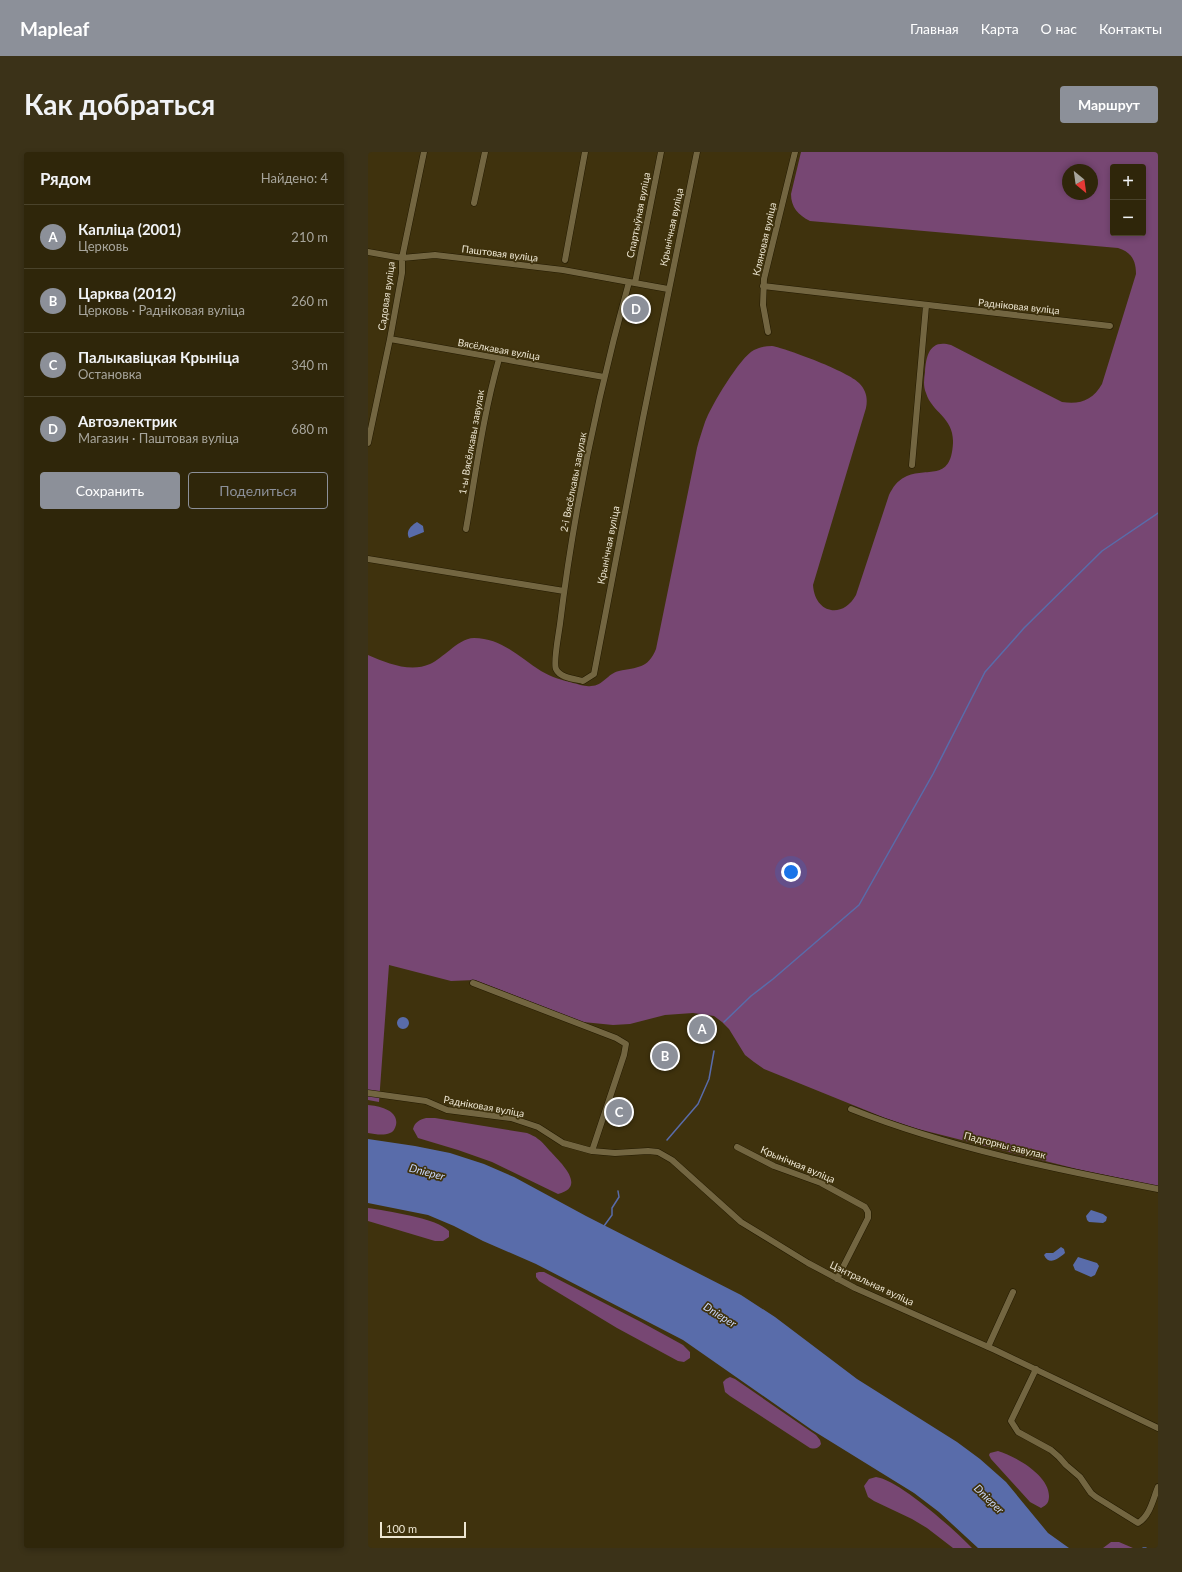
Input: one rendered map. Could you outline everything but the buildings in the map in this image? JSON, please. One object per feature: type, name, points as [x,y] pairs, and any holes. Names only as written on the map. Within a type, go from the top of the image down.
[{"type":"street","name":"Садовая вуліца","points":[[368,443],[390,339],[402,273],[402,258],[424,152]]},
{"type":"street","points":[[474,203],[485,152]]},
{"type":"street","points":[[565,260],[585,152]]},
{"type":"street","name":"Спартыўная вуліца","points":[[632,282],[661,152]]},
{"type":"street","name":"Крынічная вуліца","points":[[564,591],[555,665],[556,670],[560,674],[583,681],[594,674],[668,289],[697,152]]},
{"type":"street","name":"Кляновая вуліца","points":[[768,332],[763,305],[763,286],[795,152]]},
{"type":"street","name":"Паштовая вуліца","points":[[368,252],[402,258],[435,255],[563,270],[668,289]]},
{"type":"street","points":[[604,378],[632,282]]},
{"type":"street","name":"Радніковая вуліца","points":[[763,286],[926,306],[1110,326]]},
{"type":"street","points":[[912,465],[926,306]]},
{"type":"street","name":"Вясёлкавая вуліца","points":[[390,339],[604,378]]},
{"type":"street","name":"1-ы Вясёлкавы завулак","points":[[466,529],[492,382],[499,359]]},
{"type":"street","name":"2-і Вясёлкавы завулак","points":[[564,591],[589,450],[604,378]]},
{"type":"street","points":[[368,559],[564,591]]},
{"type":"street","points":[[473,983],[616,1038],[626,1044],[624,1055],[592,1151]]},
{"type":"street","name":"Радніковая вуліца","points":[[368,1093],[426,1102],[448,1110],[511,1118],[538,1127],[563,1143],[592,1151]]},
{"type":"street","name":"Падгорны завулак","points":[[851,1109],[892,1125],[952,1143],[1097,1178],[1158,1189]]},
{"type":"street","name":"Крынічная вуліца","points":[[737,1147],[774,1166],[821,1183],[865,1208],[868,1212],[868,1218],[837,1279]]},
{"type":"street","name":"Цэнтральная вуліца","points":[[592,1151],[615,1153],[648,1151],[658,1152],[665,1155],[749,1228],[837,1279],[988,1347],[1158,1428]]},
{"type":"street","points":[[988,1347],[1013,1292]]},
{"type":"street","points":[[1036,1370],[1011,1420],[1018,1432],[1051,1450],[1080,1477],[1091,1493],[1138,1523],[1144,1520],[1147,1515],[1158,1486]]},
{"type":"shaded area","points":[[801,152],[1158,152],[1158,1186],[1077,1169],[918,1129],[885,1118],[764,1069],[745,1055],[729,1029],[714,1016],[693,1013],[665,1015],[630,1024],[613,1025],[583,1022],[475,980],[451,981],[389,965],[379,1102],[368,1100],[368,655],[399,666],[415,668],[430,664],[464,640],[471,638],[484,639],[502,645],[549,675],[569,682],[589,686],[599,684],[615,672],[637,668],[646,664],[653,656],[656,649],[697,448],[705,422],[719,394],[741,362],[748,354],[758,348],[772,346],[780,348],[831,367],[853,378],[859,383],[866,394],[866,408],[813,585],[815,595],[819,602],[830,610],[844,608],[851,603],[856,595],[889,495],[896,484],[905,477],[913,474],[936,471],[948,464],[953,443],[950,427],[929,400],[924,388],[928,354],[934,346],[938,344],[951,345],[1062,402],[1075,403],[1090,398],[1102,384],[1136,274],[1132,257],[1123,250],[1118,248],[810,221],[796,210],[791,199]]},
{"type":"shaded area","points":[[368,1105],[377,1106],[391,1112],[396,1120],[396,1125],[393,1131],[385,1134],[368,1133]]},
{"type":"shaded area","points":[[426,1118],[435,1118],[527,1133],[543,1143],[565,1168],[569,1174],[571,1186],[566,1191],[558,1194],[492,1162],[418,1138],[413,1129],[418,1122]]},
{"type":"shaded area","points":[[368,1208],[398,1213],[434,1222],[443,1226],[449,1231],[449,1237],[443,1241],[435,1241],[368,1221]]},
{"type":"shaded area","points":[[544,1272],[683,1345],[690,1352],[690,1358],[684,1362],[678,1361],[617,1328],[539,1281],[536,1277],[536,1273]]},
{"type":"shaded area","points":[[730,1377],[816,1435],[820,1440],[820,1446],[810,1448],[730,1396],[725,1392],[723,1382]]},
{"type":"shaded area","points":[[998,1451],[1022,1462],[1043,1481],[1048,1488],[1049,1496],[1048,1502],[1045,1506],[1041,1508],[1030,1502],[991,1459],[989,1455],[990,1453]]},
{"type":"shaded area","points":[[876,1477],[886,1480],[912,1496],[940,1518],[972,1548],[953,1548],[927,1528],[912,1519],[868,1497],[864,1486],[869,1479]]},
{"type":"shaded area","points":[[1111,1542],[1119,1542],[1133,1548],[1103,1548]]},
{"type":"water","points":[[417,522],[423,526],[424,532],[409,538],[408,531]]},
{"type":"water","points":[[403,1017],[407,1019],[409,1023],[407,1027],[403,1029],[399,1027],[397,1023],[399,1019]]},
{"type":"water","name":"Dnieper","points":[[368,1139],[450,1153],[484,1164],[514,1177],[586,1216],[741,1295],[775,1317],[857,1379],[957,1442],[980,1459],[1006,1482],[1048,1533],[1069,1548],[978,1548],[939,1512],[914,1493],[812,1430],[683,1340],[536,1264],[483,1241],[454,1226],[428,1215],[368,1203]]},
{"type":"water","points":[[1091,1210],[1103,1214],[1107,1217],[1106,1221],[1103,1223],[1089,1222],[1086,1216]]},
{"type":"water","points":[[1061,1247],[1064,1249],[1065,1253],[1057,1259],[1051,1261],[1044,1255],[1046,1253],[1053,1253]]},
{"type":"water","points":[[1078,1257],[1097,1263],[1099,1266],[1095,1275],[1091,1277],[1075,1270],[1073,1265]]},
{"type":"waterway","points":[[724,1022],[751,996],[859,905],[933,774],[985,672],[1024,628],[1102,551],[1158,513]]},
{"type":"waterway","points":[[667,1140],[698,1104],[709,1079],[714,1051]]},
{"type":"waterway","points":[[604,1226],[612,1215],[612,1208],[619,1197],[618,1191]]},
{"type":"place","name":"Автоэлектрик","points":[[636,309]]},
{"type":"place","name":"Капліца (2001)","points":[[702,1029]]},
{"type":"place","name":"Царква (2012)","points":[[665,1056]]},
{"type":"place","name":"Палыкавіцкая Крыніца","points":[[619,1112]]}]
